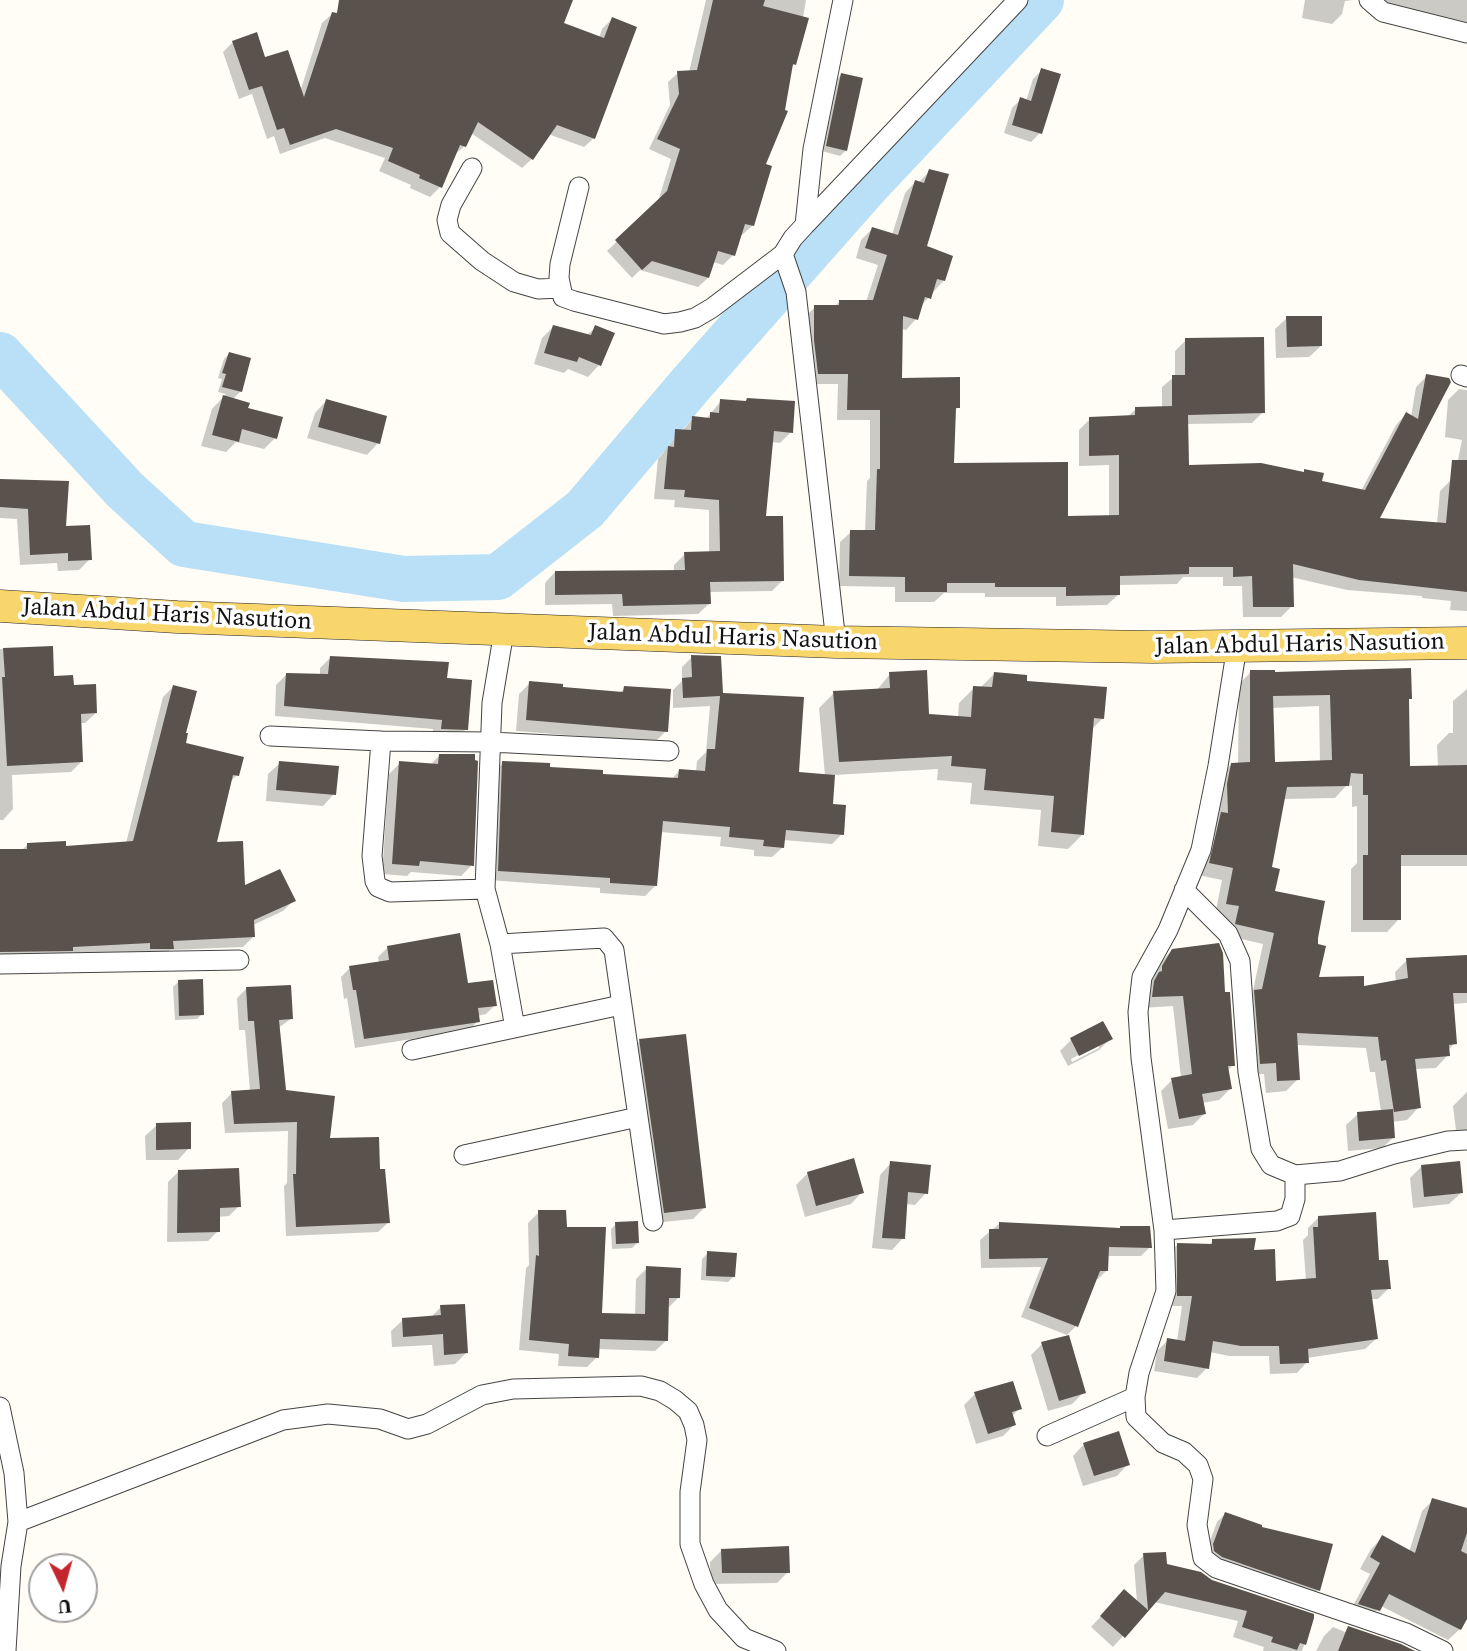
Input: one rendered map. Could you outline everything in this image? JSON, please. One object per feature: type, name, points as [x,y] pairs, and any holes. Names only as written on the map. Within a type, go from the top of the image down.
[{"type":"main road","name":"Jalan Abdul Haris Nasution","points":[[0,606],[177,617],[836,642],[1237,646],[1467,643]]},
{"type":"street","points":[[805,225],[813,149],[843,0]]},
{"type":"street","points":[[579,187],[561,264],[563,297],[664,324],[695,318],[785,260],[793,238],[1018,0]]},
{"type":"street","points":[[1369,0],[1383,12],[1467,33]]},
{"type":"street","points":[[472,167],[451,205],[447,220],[450,233],[482,261],[514,282],[538,289],[561,288]]},
{"type":"street","points":[[785,260],[796,292],[836,642]]},
{"type":"street","points":[[504,631],[492,703],[485,889],[500,944],[515,1028]]},
{"type":"street","points":[[1237,646],[1218,766],[1201,850],[1168,930],[1142,977],[1138,1012],[1141,1058],[1164,1230],[1166,1291],[1139,1373],[1135,1397],[1136,1417],[1163,1443],[1184,1452],[1198,1465],[1203,1479],[1197,1525],[1203,1558],[1216,1568],[1406,1633],[1443,1651]]},
{"type":"street","points":[[270,736],[490,742],[669,751]]},
{"type":"street","points":[[381,741],[372,856],[374,881],[378,887],[390,892],[485,889]]},
{"type":"street","points":[[1184,890],[1228,934],[1240,961],[1248,1072],[1261,1149],[1271,1166],[1295,1175],[1340,1171],[1394,1154],[1448,1141],[1467,1140]]},
{"type":"street","points":[[500,944],[604,937],[614,950],[653,1221]]},
{"type":"street","points":[[0,964],[239,960]]},
{"type":"street","points":[[412,1050],[621,1005]]},
{"type":"street","points":[[464,1155],[638,1117]]},
{"type":"street","points":[[1164,1230],[1277,1221],[1290,1216],[1295,1199],[1295,1175]]},
{"type":"street","points":[[18,1522],[283,1420],[328,1414],[380,1419],[408,1429],[427,1424],[482,1395],[513,1388],[641,1386],[660,1391],[675,1400],[688,1411],[694,1425],[697,1440],[690,1492],[690,1544],[704,1584],[718,1611],[744,1638],[776,1651]]},
{"type":"street","points":[[1047,1436],[1135,1397]]},
{"type":"street","points":[[0,1407],[14,1473],[18,1522],[11,1566],[6,1651]]},
{"type":"building","points":[[339,0],[573,0],[564,23],[604,38],[612,17],[637,27],[595,139],[557,125],[533,160],[478,122],[466,147],[460,145],[442,188],[388,161],[393,148],[336,129],[290,145],[284,128],[277,130],[262,86],[249,90],[232,41],[257,32],[265,57],[288,50],[304,97],[332,12],[337,13]]},
{"type":"building","points":[[713,0],[765,0],[763,6],[809,18],[796,65],[793,64],[785,110],[788,111],[766,164],[772,166],[754,226],[745,224],[735,256],[718,251],[709,278],[652,261],[642,270],[615,240],[667,191],[680,149],[657,139],[679,94],[677,71],[697,70]]},
{"type":"building","points":[[1041,68],[1061,74],[1042,134],[1012,125],[1020,97],[1031,101]]},
{"type":"building","points":[[841,73],[863,78],[847,151],[826,146]]},
{"type":"building","points":[[929,169],[949,174],[927,246],[953,256],[945,281],[937,279],[931,299],[925,297],[918,320],[903,316],[902,378],[960,377],[960,408],[956,408],[954,463],[1068,462],[1068,516],[1119,515],[1119,455],[1089,456],[1089,417],[1135,415],[1135,407],[1172,406],[1172,375],[1185,375],[1185,338],[1264,337],[1265,413],[1188,415],[1189,465],[1261,463],[1304,472],[1304,469],[1324,473],[1322,481],[1365,490],[1406,412],[1418,419],[1426,374],[1449,378],[1451,382],[1380,518],[1446,523],[1452,460],[1467,460],[1467,592],[1359,580],[1293,564],[1294,607],[1253,607],[1252,576],[1233,577],[1233,567],[1189,567],[1189,574],[1120,576],[1120,595],[1066,596],[1066,587],[995,587],[995,583],[947,583],[947,592],[905,592],[905,577],[849,576],[850,530],[875,530],[877,469],[880,469],[880,410],[847,410],[848,374],[818,374],[814,305],[839,305],[839,300],[873,300],[887,255],[865,248],[872,227],[898,235],[915,180],[924,183]]},
{"type":"building","points":[[1286,316],[1322,316],[1322,346],[1287,347]]},
{"type":"building","points":[[553,325],[591,335],[595,325],[615,333],[601,366],[579,357],[577,362],[544,353]]},
{"type":"building","points":[[229,352],[251,358],[242,392],[222,387],[226,374],[222,373]]},
{"type":"building","points":[[223,395],[250,403],[248,408],[283,417],[277,439],[242,429],[239,442],[212,435]]},
{"type":"building","points":[[747,398],[795,401],[793,433],[774,431],[766,516],[783,516],[784,581],[710,582],[711,604],[623,606],[622,594],[555,595],[555,571],[685,570],[684,552],[720,551],[719,500],[684,497],[685,490],[664,489],[668,446],[674,447],[675,429],[691,430],[692,416],[710,418],[710,412],[719,413],[720,399],[746,401]]},
{"type":"building","points":[[326,399],[387,416],[380,444],[318,427]]},
{"type":"building","points":[[0,479],[69,481],[66,526],[90,525],[92,560],[68,561],[68,553],[30,555],[28,509],[0,507]]},
{"type":"building","points":[[53,646],[54,676],[73,675],[74,685],[96,684],[97,713],[81,714],[83,762],[7,766],[3,648]]},
{"type":"building","points":[[691,655],[721,656],[723,693],[804,697],[799,772],[835,775],[833,804],[846,805],[844,835],[786,830],[784,848],[763,846],[764,840],[729,837],[730,827],[663,821],[657,886],[610,883],[610,878],[498,871],[502,761],[550,763],[550,767],[603,770],[603,774],[678,778],[679,769],[705,771],[707,749],[715,749],[720,696],[683,698],[682,678],[692,677]]},
{"type":"building","points":[[330,656],[449,662],[447,678],[472,680],[468,730],[441,729],[442,720],[284,706],[286,673],[328,674]]},
{"type":"building","points":[[1411,668],[1410,766],[1467,765],[1467,855],[1401,855],[1401,920],[1363,920],[1363,855],[1368,855],[1368,795],[1363,795],[1363,774],[1351,773],[1349,786],[1287,787],[1272,867],[1280,869],[1275,891],[1325,901],[1318,944],[1326,946],[1319,977],[1364,976],[1364,986],[1408,978],[1406,958],[1467,955],[1467,993],[1453,993],[1457,1044],[1449,1045],[1450,1056],[1415,1059],[1421,1108],[1394,1112],[1386,1060],[1381,1061],[1378,1037],[1297,1033],[1300,1080],[1277,1081],[1276,1063],[1260,1064],[1254,990],[1262,989],[1274,933],[1235,924],[1239,906],[1226,904],[1233,868],[1209,863],[1221,812],[1228,813],[1227,784],[1231,763],[1250,762],[1250,670],[1275,672]],"holes":[[[1330,695],[1332,760],[1275,762],[1273,696]]]},
{"type":"building","points":[[927,670],[929,714],[971,717],[973,686],[992,687],[994,672],[1027,675],[1027,681],[1107,687],[1104,719],[1094,718],[1084,835],[1051,832],[1054,796],[984,790],[986,769],[951,766],[952,756],[839,762],[833,691],[890,688],[889,672]]},
{"type":"building","points":[[529,681],[623,692],[624,686],[671,689],[668,732],[526,720]]},
{"type":"building","points":[[173,685],[197,691],[186,743],[244,757],[239,776],[233,775],[217,842],[243,841],[245,885],[280,869],[296,901],[254,920],[255,937],[173,941],[174,949],[150,949],[150,943],[73,947],[73,951],[0,952],[0,849],[27,849],[27,843],[66,841],[66,846],[133,841]]},
{"type":"building","points":[[439,754],[475,754],[475,760],[478,761],[474,866],[420,861],[419,866],[392,864],[399,761],[438,764]]},
{"type":"building","points":[[279,761],[339,766],[336,795],[276,790]]},
{"type":"building","points":[[460,933],[468,983],[493,980],[497,1006],[478,1008],[480,1022],[364,1039],[349,966],[389,960],[387,946]]},
{"type":"building","points":[[1219,943],[1223,953],[1225,992],[1230,992],[1235,1066],[1228,1066],[1232,1089],[1202,1094],[1206,1114],[1179,1119],[1171,1078],[1192,1074],[1183,996],[1152,997],[1154,981],[1172,949]]},
{"type":"building","points":[[203,979],[204,1015],[179,1016],[178,980]]},
{"type":"building","points":[[291,985],[293,1019],[279,1020],[286,1090],[335,1096],[330,1138],[379,1137],[380,1169],[385,1169],[390,1223],[296,1227],[293,1174],[296,1174],[297,1122],[234,1124],[231,1091],[260,1089],[254,1021],[248,1021],[246,987]]},
{"type":"building","points":[[1103,1021],[1113,1039],[1079,1056],[1070,1038]]},
{"type":"building","points":[[686,1034],[706,1208],[664,1213],[639,1039]]},
{"type":"building","points":[[1393,1109],[1395,1138],[1359,1141],[1357,1112]]},
{"type":"building","points":[[191,1122],[191,1149],[156,1150],[156,1123]]},
{"type":"building","points":[[854,1158],[864,1193],[816,1206],[807,1172]]},
{"type":"building","points":[[890,1161],[931,1165],[928,1194],[908,1192],[905,1239],[882,1238]]},
{"type":"building","points":[[1460,1161],[1463,1193],[1424,1197],[1421,1165]]},
{"type":"building","points":[[239,1168],[241,1207],[220,1208],[220,1232],[177,1233],[178,1170]]},
{"type":"building","points":[[538,1210],[566,1210],[567,1227],[606,1227],[602,1313],[645,1314],[646,1266],[681,1268],[680,1298],[669,1298],[668,1341],[600,1339],[599,1358],[568,1356],[569,1344],[529,1340],[536,1255],[539,1256]]},
{"type":"building","points":[[1376,1212],[1379,1260],[1388,1260],[1391,1289],[1371,1290],[1378,1339],[1308,1349],[1309,1363],[1280,1364],[1279,1346],[1241,1346],[1213,1341],[1209,1369],[1164,1361],[1167,1338],[1185,1341],[1192,1296],[1177,1296],[1177,1243],[1212,1244],[1212,1239],[1256,1238],[1254,1250],[1275,1249],[1276,1281],[1316,1278],[1313,1227],[1318,1227],[1318,1216]]},
{"type":"building","points":[[638,1221],[639,1243],[616,1244],[615,1222]]},
{"type":"building","points":[[999,1222],[1120,1228],[1150,1226],[1152,1248],[1109,1247],[1108,1271],[1100,1271],[1078,1327],[1029,1308],[1048,1258],[989,1259],[989,1229],[999,1229]]},
{"type":"building","points":[[707,1251],[737,1253],[735,1277],[706,1276]]},
{"type":"building","points":[[465,1304],[468,1353],[444,1355],[443,1334],[403,1337],[402,1318],[441,1315],[440,1305]]},
{"type":"building","points":[[1069,1335],[1086,1393],[1059,1401],[1041,1342]]},
{"type":"building","points":[[1013,1381],[1022,1409],[1012,1412],[1016,1425],[988,1434],[974,1392]]},
{"type":"building","points":[[1119,1431],[1130,1465],[1094,1476],[1083,1443]]},
{"type":"building","points":[[1432,1498],[1467,1508],[1467,1533],[1461,1551],[1467,1554],[1467,1619],[1461,1630],[1389,1594],[1380,1611],[1358,1604],[1380,1563],[1370,1557],[1382,1535],[1415,1553]]},
{"type":"building","points":[[1225,1512],[1262,1527],[1333,1544],[1320,1591],[1222,1557],[1214,1551],[1213,1544]]},
{"type":"building","points":[[789,1546],[790,1573],[722,1573],[721,1549]]},
{"type":"building","points":[[1166,1552],[1167,1564],[1201,1572],[1212,1580],[1314,1614],[1306,1645],[1300,1643],[1297,1650],[1271,1642],[1273,1637],[1242,1627],[1247,1611],[1165,1592],[1125,1638],[1100,1616],[1124,1589],[1148,1610],[1143,1553]]},
{"type":"building","points":[[1348,1626],[1401,1644],[1415,1651],[1338,1651]]},
{"type":"waterway","points":[[0,355],[125,490],[184,544],[404,579],[498,577],[585,509],[691,384],[867,185],[1041,0]]}]
